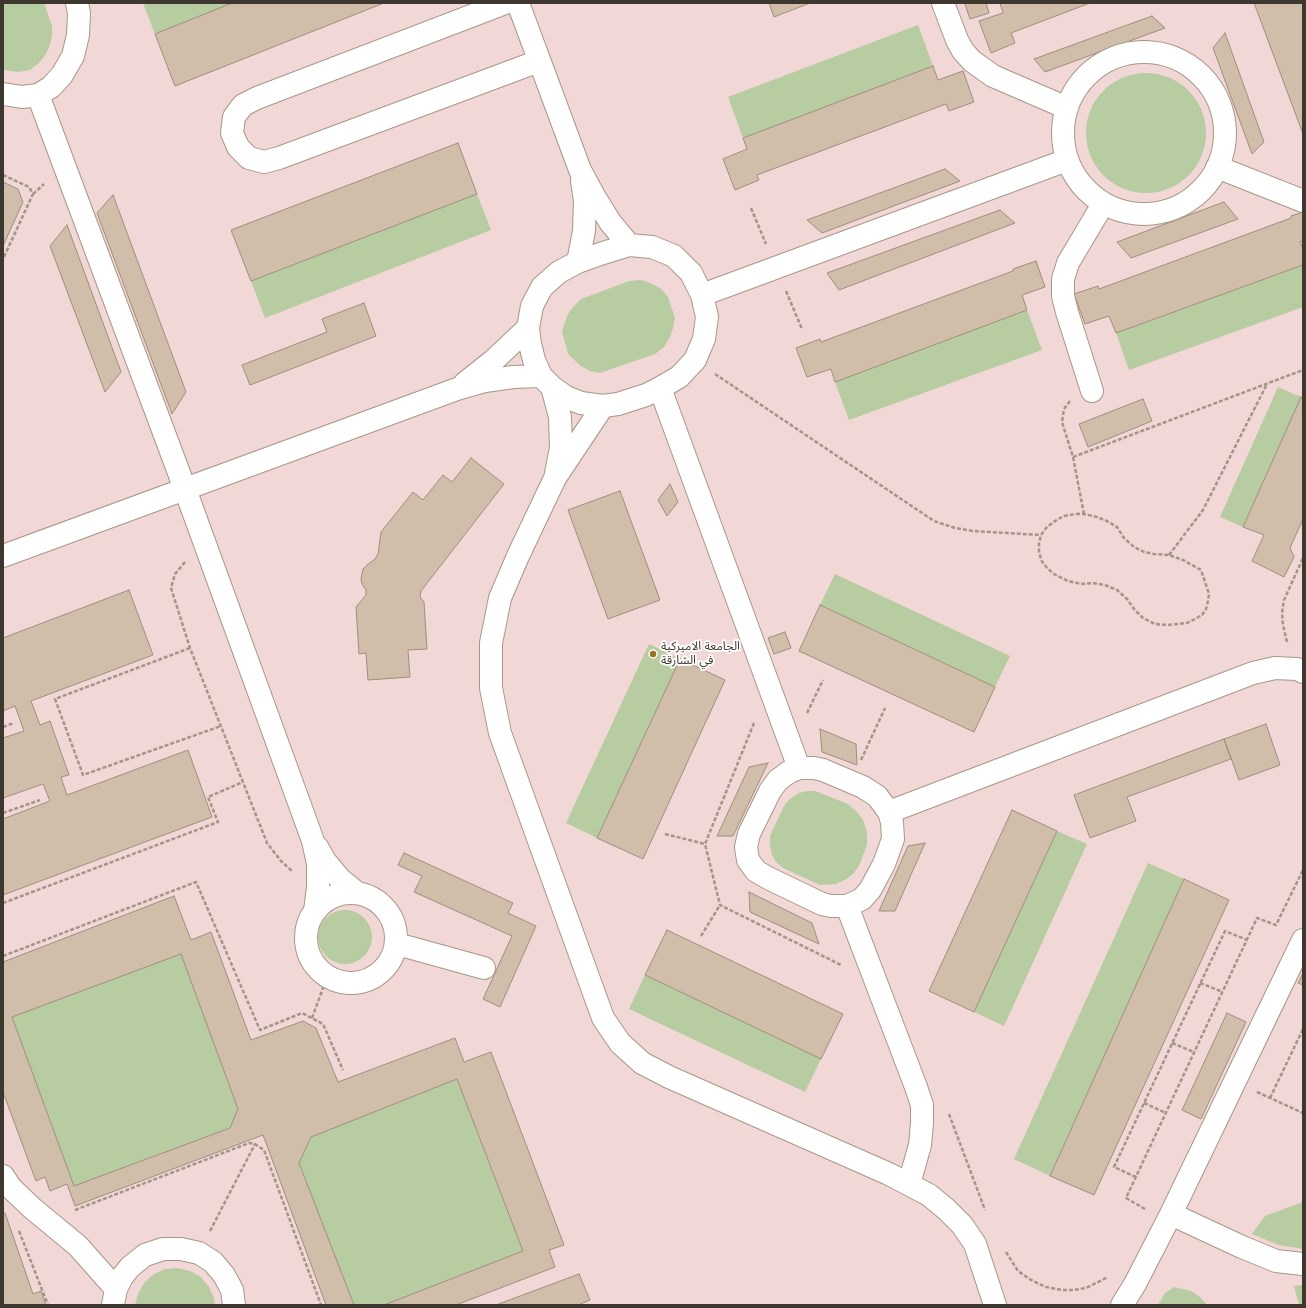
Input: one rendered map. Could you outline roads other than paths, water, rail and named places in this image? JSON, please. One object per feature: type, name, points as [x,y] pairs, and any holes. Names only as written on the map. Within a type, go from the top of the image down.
[{"type":"street","points":[[3,94],[22,97],[38,95],[51,87],[62,75],[73,56],[78,35],[79,13],[77,3]]},
{"type":"street","points":[[943,3],[957,40],[963,51],[972,61],[992,76],[1067,108]]},
{"type":"street","points":[[539,61],[279,158],[264,162],[249,158],[238,147],[232,133],[234,117],[243,105],[257,98],[520,4],[539,61],[580,170],[610,222],[629,245]]},
{"type":"street","points":[[1148,52],[1165,55],[1181,61],[1196,71],[1208,84],[1217,99],[1223,115],[1225,132],[1223,150],[1218,167],[1208,183],[1194,196],[1177,207],[1159,213],[1140,215],[1121,211],[1103,204],[1088,192],[1075,178],[1067,160],[1063,143],[1063,126],[1067,108],[1074,93],[1084,78],[1113,58],[1148,52]]},
{"type":"street","points":[[38,95],[185,489],[313,841],[318,864],[318,887],[315,911],[308,925],[306,939],[309,954],[316,967],[327,977],[341,983],[356,984],[370,980],[383,972],[392,959],[397,944],[396,928],[389,914],[379,902],[368,896],[345,894],[334,897],[315,911]]},
{"type":"street","points":[[702,294],[1067,160]]},
{"type":"street","points":[[1218,167],[1303,200]]},
{"type":"street","points":[[578,262],[584,232],[585,201],[580,170]]},
{"type":"street","points":[[1092,391],[1067,312],[1063,296],[1063,279],[1068,263],[1103,204]]},
{"type":"street","points":[[3,556],[457,389],[513,377],[547,381],[566,397],[581,403],[603,406],[632,400],[660,388],[679,377],[695,360],[704,339],[707,317],[702,294],[691,273],[674,256],[652,247],[629,245],[578,262],[559,272],[542,287],[532,306],[528,328],[534,360],[547,381],[560,417],[561,448],[555,478]]},
{"type":"street","points":[[457,389],[494,360],[528,328]]},
{"type":"street","points":[[660,388],[799,768]]},
{"type":"street","points":[[603,406],[555,478],[518,556],[500,598],[491,643],[491,688],[500,733],[603,1018],[620,1043],[642,1063],[669,1077],[909,1184],[928,1195],[946,1209],[962,1225],[975,1244],[995,1305]]},
{"type":"street","points":[[889,812],[1253,673],[1275,668],[1301,666]]},
{"type":"street","points":[[799,768],[814,768],[823,770],[863,787],[877,796],[889,812],[892,822],[893,839],[884,864],[870,890],[862,899],[847,906],[831,906],[822,904],[756,871],[748,860],[746,847],[749,834],[770,791],[778,780],[789,772],[799,768]]},
{"type":"street","points":[[313,841],[325,861],[357,894]]},
{"type":"street","points":[[847,906],[922,1106],[920,1145],[909,1184]]},
{"type":"street","points":[[1122,1305],[1135,1284],[1171,1214],[1303,940]]},
{"type":"street","points":[[397,944],[484,968]]},
{"type":"street","points":[[3,1176],[11,1188],[78,1246],[94,1255],[130,1267]]},
{"type":"street","points":[[1171,1214],[1242,1247],[1276,1260],[1303,1264]]},
{"type":"street","points":[[78,1246],[115,1297]]},
{"type":"street","points":[[115,1297],[122,1277],[130,1267],[145,1256],[163,1249],[181,1249],[199,1253],[213,1262],[224,1275],[232,1290],[234,1305]]},
{"type":"place","name":"الجامعة الاميركية في الشارقة","points":[[653,654]]}]
